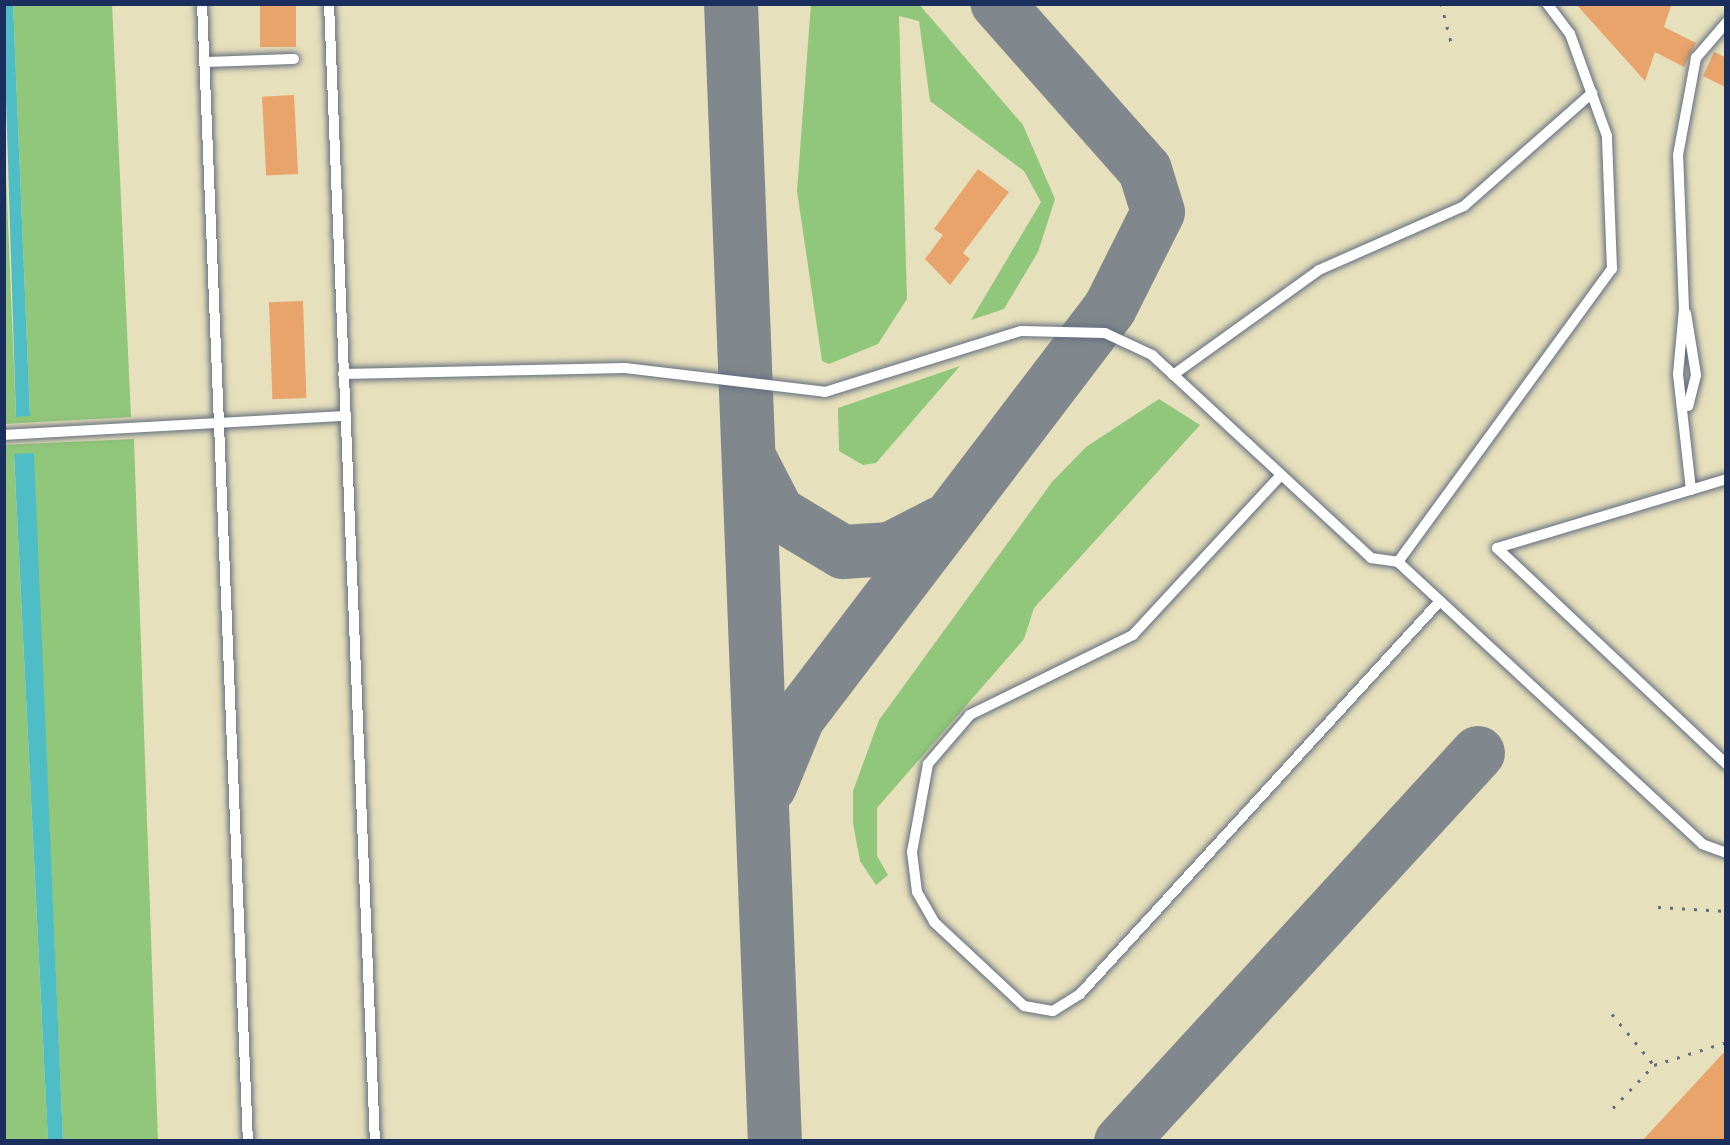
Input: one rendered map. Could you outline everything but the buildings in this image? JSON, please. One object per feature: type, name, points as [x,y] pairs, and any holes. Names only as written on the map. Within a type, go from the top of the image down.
[{"type":"lane","points":[[202,3],[248,1142]]},
{"type":"lane","points":[[329,3],[375,1142]]},
{"type":"lane","points":[[1398,562],[1606,284],[1616,241],[1607,136],[1570,34],[1546,3]]},
{"type":"lane","points":[[1691,490],[1688,409],[1676,341],[1684,309],[1678,154],[1696,58],[1727,22]]},
{"type":"lane","points":[[204,62],[294,59]]},
{"type":"lane","points":[[1173,375],[1333,262],[1464,206],[1592,93]]},
{"type":"lane","points":[[343,374],[625,368],[826,392],[1021,331],[1078,327],[1133,344],[1173,375],[1371,558],[1398,562],[1702,844],[1727,853]]},
{"type":"lane","points":[[3,435],[344,416]]},
{"type":"lane","points":[[1281,475],[1133,635],[970,716],[928,764],[912,852],[916,892],[934,922],[1024,1006],[1053,1011],[1080,994],[1440,601]]},
{"type":"lane","points":[[1727,479],[1497,548],[1727,765]]},
{"type":"path","points":[[1442,3],[1452,46]]},
{"type":"path","points":[[1658,907],[1727,911]]},
{"type":"path","points":[[1612,1014],[1654,1065]]},
{"type":"path","points":[[1613,1108],[1654,1065],[1727,1042]]},
{"type":"green space","points":[[13,3],[112,3],[131,417],[3,424],[3,102],[16,416],[30,415]]},
{"type":"green space","points":[[811,3],[918,3],[1023,125],[1055,199],[1038,252],[1004,309],[971,320],[1041,202],[1024,171],[930,101],[919,21],[899,16],[907,299],[878,344],[829,364],[822,361],[797,191]]},
{"type":"green space","points":[[960,366],[876,463],[863,465],[839,451],[838,408]]},
{"type":"green space","points":[[1159,399],[1200,425],[1034,608],[1024,639],[877,808],[877,856],[888,875],[876,885],[860,861],[853,791],[879,720],[1052,482],[1086,447]]},
{"type":"green space","points":[[134,439],[158,1142],[63,1142],[33,453],[14,455],[48,1142],[3,1142],[3,445]]},
{"type":"water","points":[[3,3],[13,3],[30,416],[16,417]]},
{"type":"water","points":[[34,453],[63,1142],[48,1142],[14,454]]},
{"type":"taxiway","points":[[731,3],[775,1142]]},
{"type":"taxiway","points":[[770,786],[798,718],[1110,308],[1158,212],[1145,170],[997,3]]},
{"type":"taxiway","points":[[751,461],[778,513],[843,552],[890,549],[941,523]]},
{"type":"taxiway","points":[[1121,1142],[1478,753]]}]
